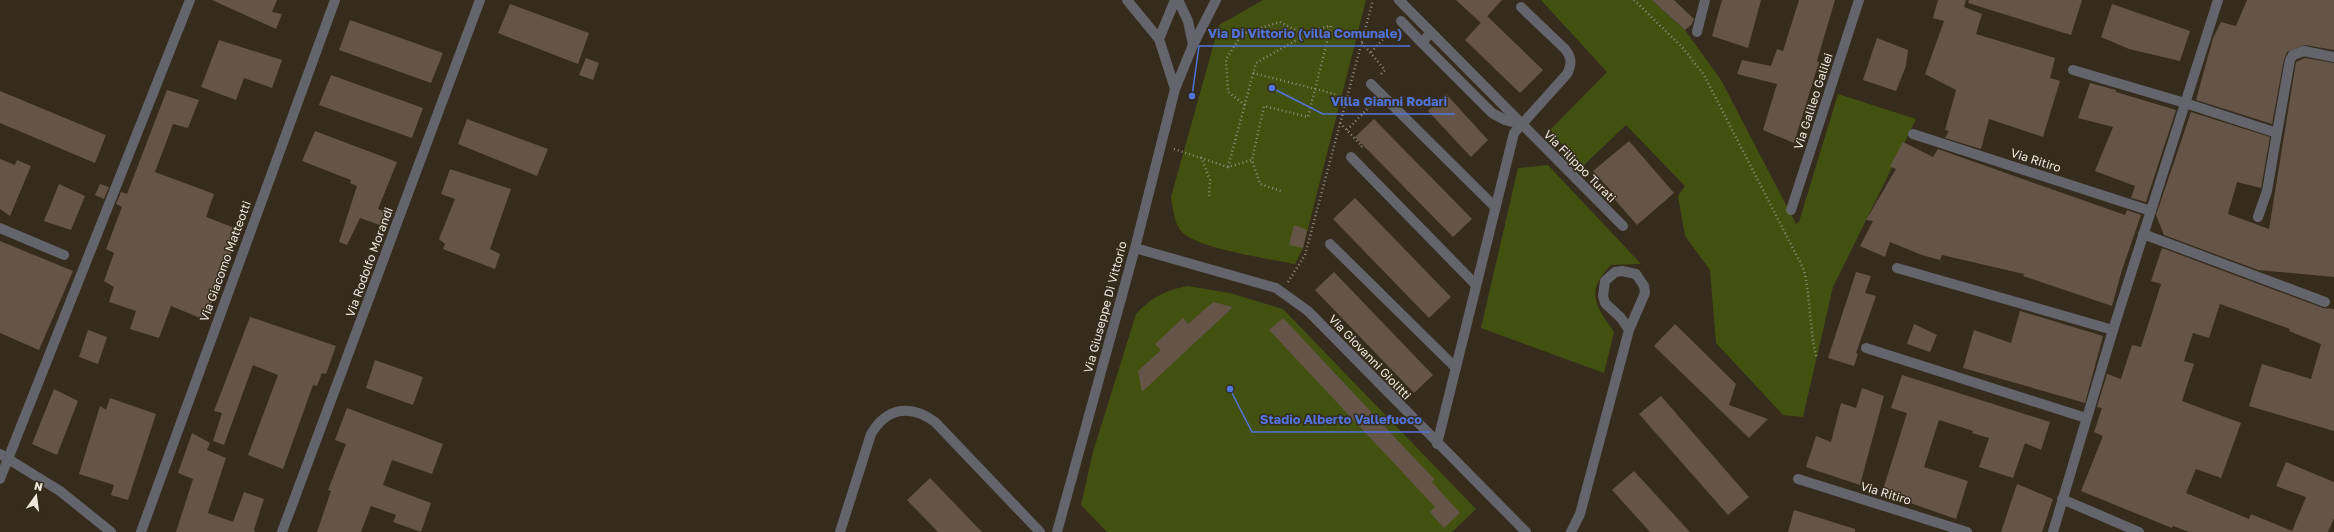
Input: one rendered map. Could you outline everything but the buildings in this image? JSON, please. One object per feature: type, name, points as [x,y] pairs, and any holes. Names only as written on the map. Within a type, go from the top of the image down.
[{"type":"street","points":[[0,479],[4,456],[190,0]]},
{"type":"street","name":"Via Giacomo Matteotti","points":[[141,532],[335,0]]},
{"type":"street","name":"Via Rodolfo Morandi","points":[[282,532],[480,0]]},
{"type":"street","points":[[1127,0],[1159,39],[1175,89]]},
{"type":"street","points":[[1159,39],[1176,0]]},
{"type":"street","points":[[1176,0],[1188,21],[1193,45]]},
{"type":"street","name":"Via Giuseppe Di Vittorio","points":[[1057,532],[1135,248],[1162,146],[1175,89],[1193,45],[1216,0]]},
{"type":"street","name":"Via Filippo Turati","points":[[1399,0],[1622,226]]},
{"type":"street","points":[[1697,32],[1705,0]]},
{"type":"street","name":"Via Galileo Galilei","points":[[1791,210],[1859,0]]},
{"type":"street","points":[[2053,532],[2113,330],[2218,0]]},
{"type":"street","points":[[1437,444],[1511,141],[1520,124],[1567,74],[1571,62],[1571,56],[1565,49],[1521,7]]},
{"type":"street","name":"Via Filippo Turati","points":[[1401,22],[1492,113],[1504,120],[1520,124]]},
{"type":"street","points":[[1422,43],[1430,32]]},
{"type":"street","points":[[2258,217],[2267,191],[2290,60],[2293,55],[2304,51],[2334,57]]},
{"type":"street","points":[[2073,70],[2186,103],[2277,133]]},
{"type":"street","points":[[1371,84],[1495,207]]},
{"type":"street","name":"Via Ritiro","points":[[1913,134],[2151,211]]},
{"type":"street","points":[[1352,157],[1476,285]]},
{"type":"street","points":[[0,228],[64,255]]},
{"type":"street","points":[[2144,234],[2325,302]]},
{"type":"street","points":[[1330,244],[1456,368]]},
{"type":"street","name":"Via Giovanni Giolitti","points":[[1135,248],[1248,279],[1281,291],[1308,311],[1437,444],[1526,532]]},
{"type":"street","points":[[1897,268],[2113,330]]},
{"type":"street","points":[[1571,532],[1580,514],[1629,330],[1645,293],[1644,286],[1636,274],[1622,271],[1615,272],[1605,281],[1602,296],[1605,303],[1621,318],[1629,330]]},
{"type":"street","points":[[1866,348],[2086,418]]},
{"type":"street","points":[[840,532],[874,428],[887,415],[898,411],[913,410],[925,414],[935,422],[1040,532]]},
{"type":"street","points":[[4,456],[60,491],[110,532]]},
{"type":"street","name":"Via Ritiro","points":[[1798,479],[1967,532]]},
{"type":"street","points":[[2062,499],[2139,532]]},
{"type":"path","points":[[1281,291],[1305,255],[1373,0]]},
{"type":"path","points":[[1634,0],[1682,47],[1704,75],[1726,115],[1804,270],[1809,293],[1812,343],[1816,359]]},
{"type":"path","points":[[1245,105],[1228,92],[1226,59],[1242,34],[1280,22],[1305,35]]},
{"type":"path","points":[[1371,52],[1401,22]]},
{"type":"path","points":[[1228,167],[1256,63],[1316,29],[1331,26],[1308,117],[1264,106],[1252,160],[1260,184],[1281,191]]},
{"type":"path","points":[[1362,43],[1385,70],[1371,84]]},
{"type":"path","points":[[1253,73],[1315,90],[1336,94]]},
{"type":"path","points":[[1347,130],[1381,95]]},
{"type":"path","points":[[1340,123],[1362,146],[1352,157]]},
{"type":"path","points":[[1162,146],[1201,157],[1228,167],[1252,160]]},
{"type":"path","points":[[1201,157],[1210,180],[1209,196]]},
{"type":"green space","points":[[1263,0],[1366,0],[1303,248],[1295,264],[1218,248],[1190,238],[1179,229],[1177,225],[1171,197],[1219,25]]},
{"type":"green space","points":[[1541,0],[1652,0],[1685,30],[1721,80],[1796,224],[1799,222],[1838,94],[1916,119],[1833,287],[1803,417],[1783,415],[1716,343],[1710,270],[1685,236],[1678,196],[1685,186],[1626,125],[1581,168],[1550,130],[1607,72]]},
{"type":"green space","points":[[1548,165],[1641,264],[1611,265],[1598,283],[1596,298],[1598,306],[1614,332],[1604,373],[1481,328],[1518,168]]},
{"type":"green space","points":[[1188,286],[1230,293],[1283,309],[1476,509],[1452,532],[1107,532],[1081,505],[1093,452],[1136,314],[1160,295]]},
{"type":"place","name":"Villa Gianni Rodari","points":[[1272,88]]},
{"type":"place","name":"Via Di Vittorio (villa Comunale)","points":[[1192,96]]},
{"type":"place","name":"Stadio Alberto Vallefuoco","points":[[1230,389]]}]
